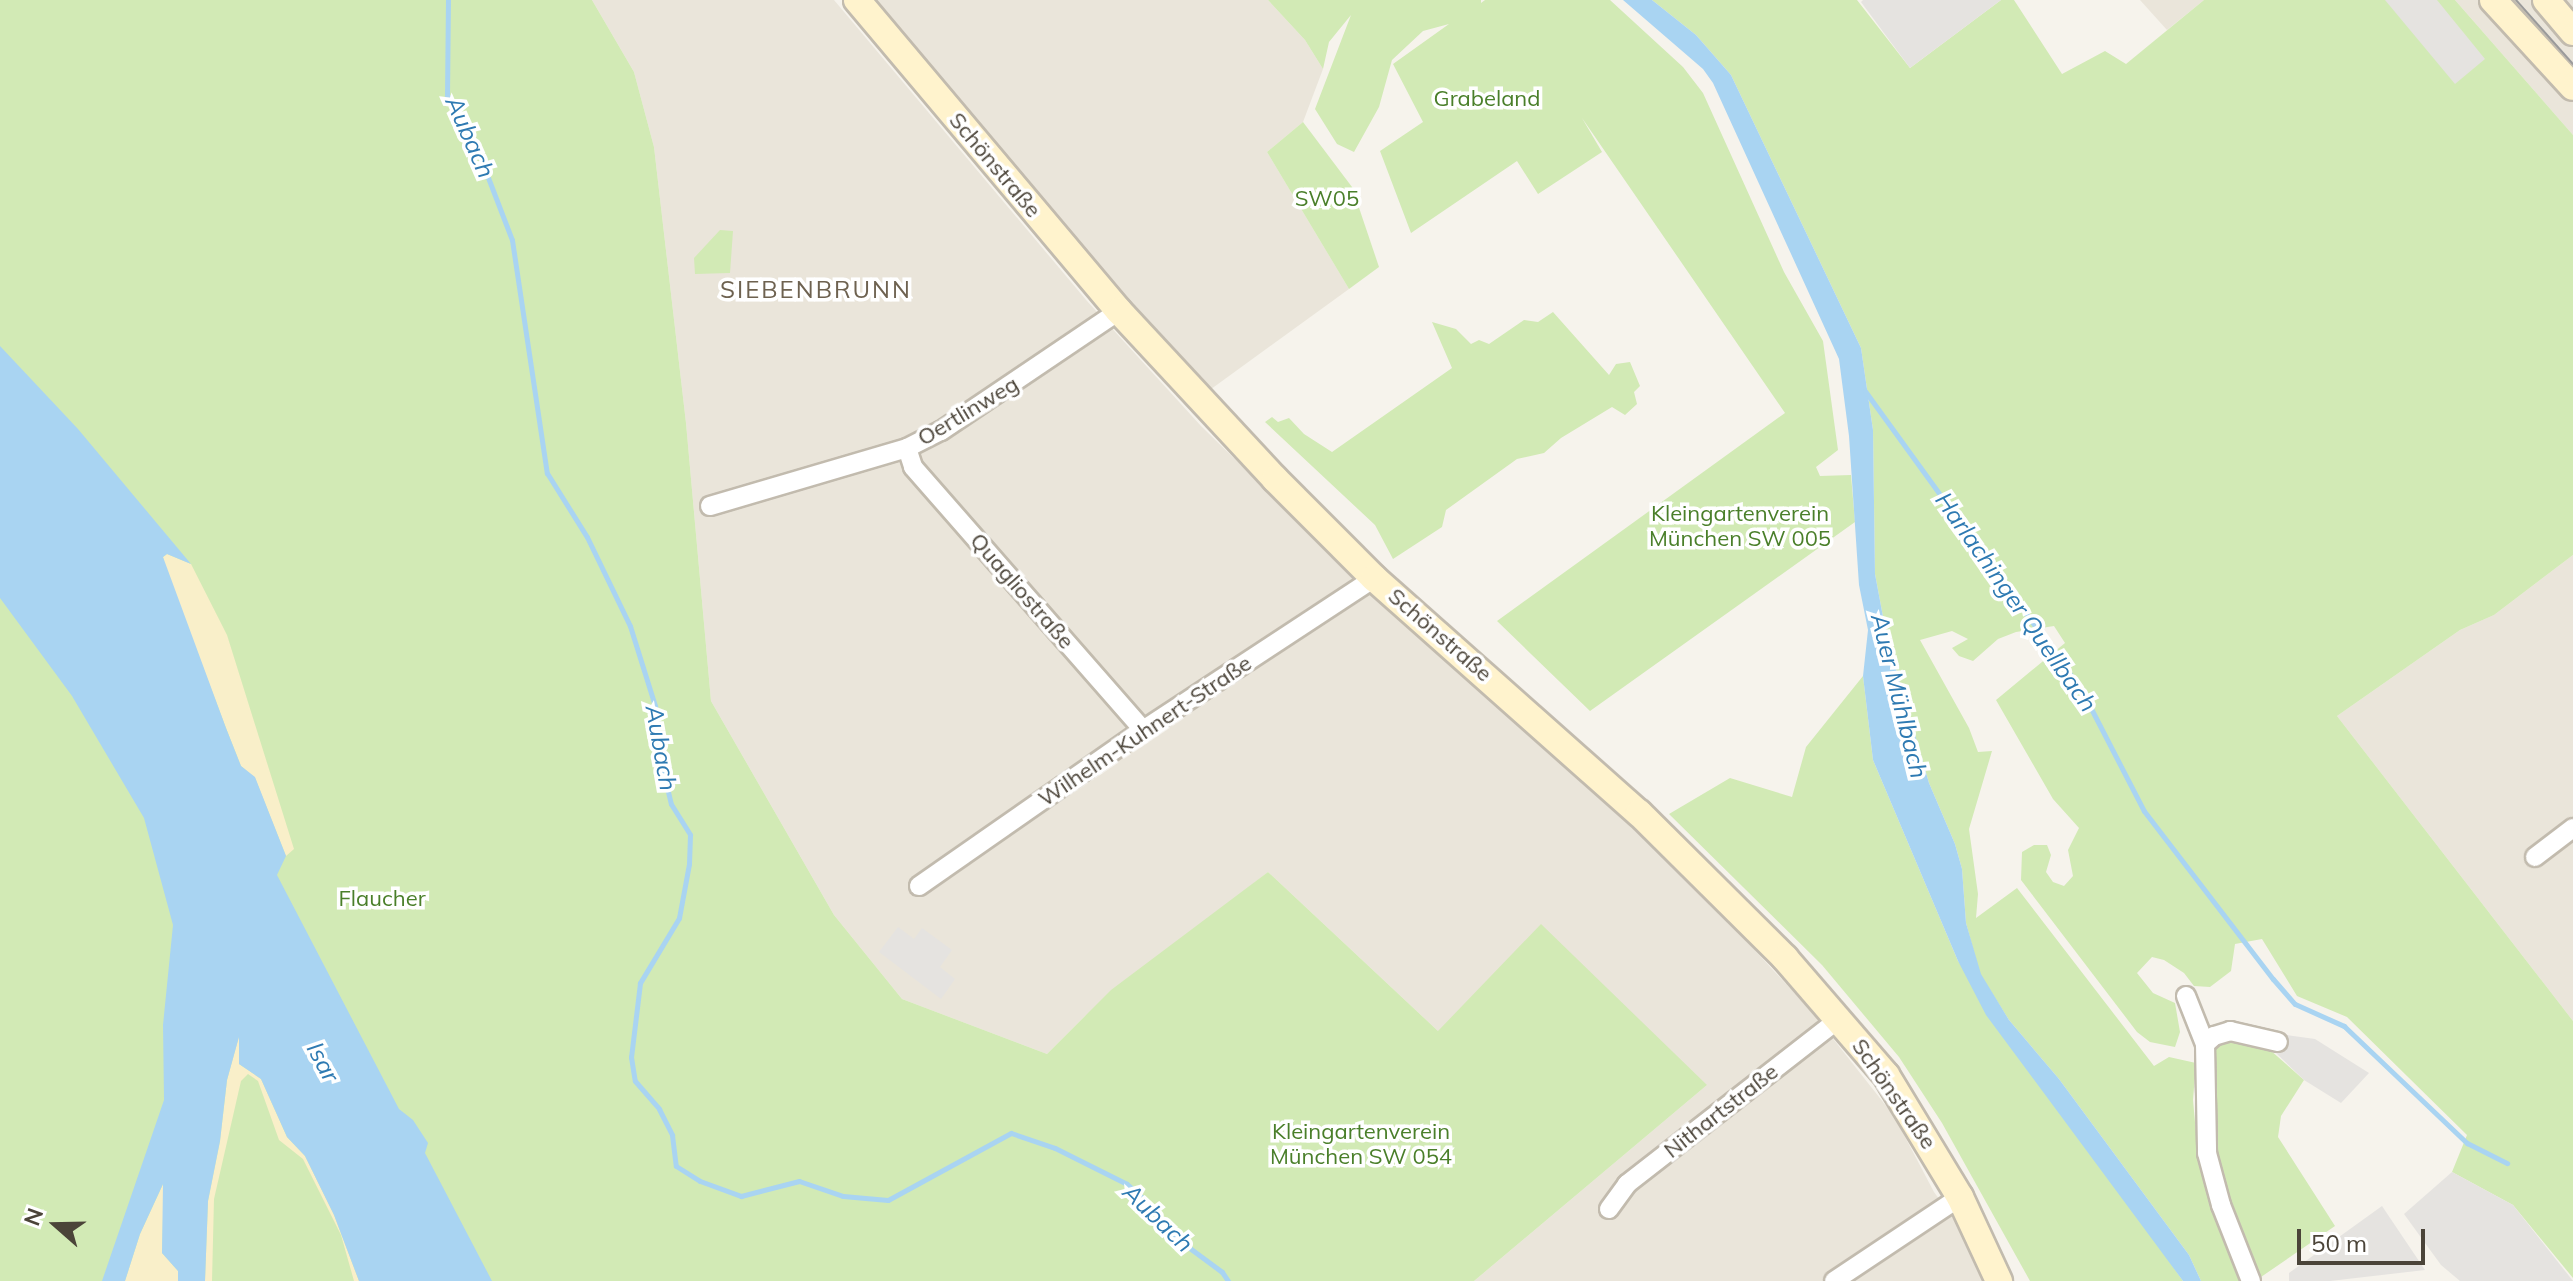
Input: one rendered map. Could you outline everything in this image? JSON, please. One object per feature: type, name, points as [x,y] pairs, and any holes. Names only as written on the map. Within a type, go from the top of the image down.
[{"type":"street","name":"Schönstraße","points":[[857,0],[1119,311],[1224,426],[1374,578],[1659,831],[1745,917],[1839,1019],[1886,1075],[1960,1197],[1999,1281]]},
{"type":"street","points":[[2493,0],[2573,87]]},
{"type":"street","points":[[2546,0],[2573,32]]},
{"type":"street","name":"Oertlinweg","points":[[710,506],[907,448],[979,408],[1119,311]]},
{"type":"street","name":"Quagliostraße","points":[[907,448],[913,467],[1143,730]]},
{"type":"street","name":"Wilhelm-Kuhnert-Straße","points":[[919,886],[1143,730],[1374,578]]},
{"type":"street","points":[[2535,857],[2573,828]]},
{"type":"street","points":[[2186,996],[2205,1044],[2207,1153],[2221,1205],[2251,1281]]},
{"type":"street","name":"Nithartstraße","points":[[1609,1209],[1627,1184],[1839,1019]]},
{"type":"street","points":[[2205,1044],[2214,1036],[2230,1031],[2278,1042]]},
{"type":"street","points":[[1834,1281],[1960,1197]]},
{"type":"shaded area","points":[[592,0],[834,0],[1087,301],[1201,426],[1379,600],[1626,821],[1724,917],[1812,1012],[1894,1116],[1934,1192],[1958,1225],[1985,1281],[1474,1281],[1707,1085],[1438,1031],[1268,872],[1085,1016],[1047,1054],[902,999],[834,915],[711,701],[686,423],[654,147],[634,72]]},
{"type":"shaded area","points":[[876,0],[1268,0],[1305,40],[1323,69],[1303,122],[1267,152],[1349,289],[1207,392]]},
{"type":"shaded area","points":[[2001,0],[1910,68],[1861,2]]},
{"type":"shaded area","points":[[2140,0],[2204,0],[2167,30]]},
{"type":"shaded area","points":[[2385,0],[2437,0],[2485,59],[2455,84]]},
{"type":"shaded area","points":[[2455,0],[2573,0],[2573,135]]},
{"type":"shaded area","points":[[2573,555],[2573,1021],[2337,716],[2460,630],[2494,615]]},
{"type":"shaded area","points":[[898,927],[914,939],[922,928],[952,950],[940,967],[955,979],[941,999],[879,952]]},
{"type":"shaded area","points":[[2279,1034],[2315,1039],[2369,1073],[2341,1103],[2304,1080],[2276,1053]]},
{"type":"shaded area","points":[[2452,1172],[2513,1205],[2573,1281],[2460,1281],[2441,1265],[2404,1214]]},
{"type":"shaded area","points":[[2382,1206],[2425,1270],[2330,1281],[2289,1281],[2289,1273]]},
{"type":"green space","name":"Flaucher","points":[[0,0],[592,0],[634,72],[654,147],[686,423],[711,701],[834,915],[902,999],[1047,1054],[1111,990],[1268,872],[1438,1031],[1541,924],[1707,1085],[1474,1281],[0,1281]]},
{"type":"green space","name":"Kleingartenverein München SW 005","points":[[1268,0],[1481,0],[1481,3],[1485,0],[1610,0],[1683,67],[1703,93],[1784,272],[1823,341],[1838,450],[1816,467],[1820,476],[1851,475],[1855,522],[1590,711],[1497,621],[1785,413],[1582,118],[1602,152],[1538,194],[1517,161],[1411,233],[1380,151],[1423,122],[1393,64],[1449,24],[1423,31],[1392,60],[1379,107],[1354,152],[1337,144],[1315,109],[1351,15],[1329,42],[1323,69],[1305,40]]},
{"type":"green space","points":[[1652,0],[1857,0],[1910,68],[2001,0],[2014,0],[2062,74],[2105,51],[2126,64],[2204,0],[2455,0],[2573,135],[2573,555],[2494,615],[2460,630],[2337,716],[2573,1021],[2573,1278],[2513,1205],[2452,1172],[2467,1135],[2347,1017],[2297,996],[2262,939],[2235,944],[2231,971],[2210,987],[2194,986],[2184,973],[2164,960],[2152,957],[2137,973],[2153,993],[2175,1003],[2180,1032],[2175,1047],[2150,1042],[2137,1032],[2021,880],[2022,852],[2034,845],[2047,845],[2051,855],[2046,872],[2053,882],[2064,886],[2073,876],[2068,850],[2079,828],[2053,799],[1996,700],[2065,643],[2054,626],[2016,632],[1998,639],[1973,661],[1959,656],[1952,648],[1968,639],[1952,631],[1920,640],[1969,728],[1978,752],[1992,751],[1969,829],[1978,894],[1976,918],[2017,888],[2154,1066],[2169,1057],[2196,1063],[2193,1100],[2199,1166],[2212,1209],[2245,1281],[2201,1281],[2189,1255],[2059,1079],[2009,1020],[1980,974],[1966,923],[1962,869],[1955,844],[1929,783],[1887,638],[1875,574],[1873,430],[1861,348],[1731,75],[1696,35]]},
{"type":"green space","name":"SW05","points":[[1303,122],[1352,187],[1379,267],[1349,289],[1267,152]]},
{"type":"green space","points":[[720,230],[733,231],[730,273],[695,274],[694,258]]},
{"type":"green space","points":[[1553,312],[1609,375],[1616,364],[1630,362],[1640,386],[1634,392],[1637,404],[1625,415],[1612,407],[1561,438],[1544,453],[1517,459],[1446,510],[1442,527],[1393,559],[1375,525],[1265,422],[1272,417],[1278,422],[1289,418],[1304,434],[1332,452],[1452,368],[1432,322],[1456,329],[1471,344],[1479,340],[1489,344],[1524,320],[1538,322]]},
{"type":"green space","points":[[1863,676],[1873,760],[1958,961],[2183,1281],[2030,1281],[1942,1123],[1899,1057],[1822,965],[1669,814],[1730,778],[1792,797],[1806,747]]},
{"type":"green space","points":[[2238,1039],[2261,1042],[2304,1080],[2281,1116],[2278,1137],[2335,1226],[2261,1277],[2227,1200],[2214,1153],[2213,1055],[2218,1045]]},
{"type":"sand","points":[[167,554],[191,564],[227,635],[294,849],[286,856],[255,778],[241,766],[226,728],[164,564],[163,557]]},
{"type":"sand","points":[[239,1036],[239,1064],[261,1079],[287,1137],[305,1156],[334,1215],[359,1281],[354,1281],[341,1235],[303,1159],[279,1140],[258,1081],[248,1074],[241,1081],[214,1199],[212,1281],[205,1281],[208,1201],[220,1141],[227,1080]]},
{"type":"sand","points":[[164,1182],[162,1253],[178,1271],[178,1281],[125,1281],[140,1234]]},
{"type":"water","name":"Auer Mühlbach","points":[[1623,0],[1652,0],[1696,35],[1731,75],[1861,348],[1873,430],[1875,574],[1887,638],[1929,783],[1955,844],[1962,869],[1966,923],[1981,974],[2009,1020],[2059,1079],[2189,1255],[2201,1281],[2183,1281],[1986,1015],[1958,961],[1873,760],[1863,676],[1868,630],[1859,585],[1849,436],[1839,359],[1713,83],[1703,69]]},
{"type":"water","name":"Isar","points":[[0,346],[78,429],[191,564],[167,554],[163,557],[241,766],[255,777],[286,856],[277,875],[399,1109],[413,1120],[428,1143],[425,1153],[492,1281],[359,1281],[334,1215],[305,1156],[287,1137],[261,1079],[239,1064],[239,1037],[227,1080],[220,1141],[208,1201],[205,1281],[178,1281],[178,1271],[162,1253],[163,1184],[140,1234],[125,1281],[102,1281],[164,1100],[163,1025],[173,925],[144,818],[72,696],[0,598]]},
{"type":"waterway","name":"Aubach","points":[[448,0],[447,95],[479,154],[512,240],[547,473],[587,537],[630,626],[655,706],[660,758],[671,804],[690,835],[689,864],[679,918],[640,983],[631,1057],[635,1081],[659,1109],[672,1135],[676,1166],[700,1181],[741,1196],[799,1181],[843,1196],[888,1200],[1011,1133],[1055,1148],[1127,1184],[1146,1201],[1172,1235],[1222,1272],[1228,1281]]},
{"type":"waterway","name":"Harlachinger Quellbach","points":[[1865,391],[2082,691],[2144,811],[2273,979],[2295,1004],[2344,1026],[2467,1143],[2507,1163]]},
{"type":"tram line","points":[[2516,0],[2573,64]]},
{"type":"district","name":"SIEBENBRUNN","points":[[816,290]]},
{"type":"park label","name":"Grabeland","points":[[1487,99]]},
{"type":"park label","name":"Kleingartenverein München SW 054","points":[[1361,1144]]}]
